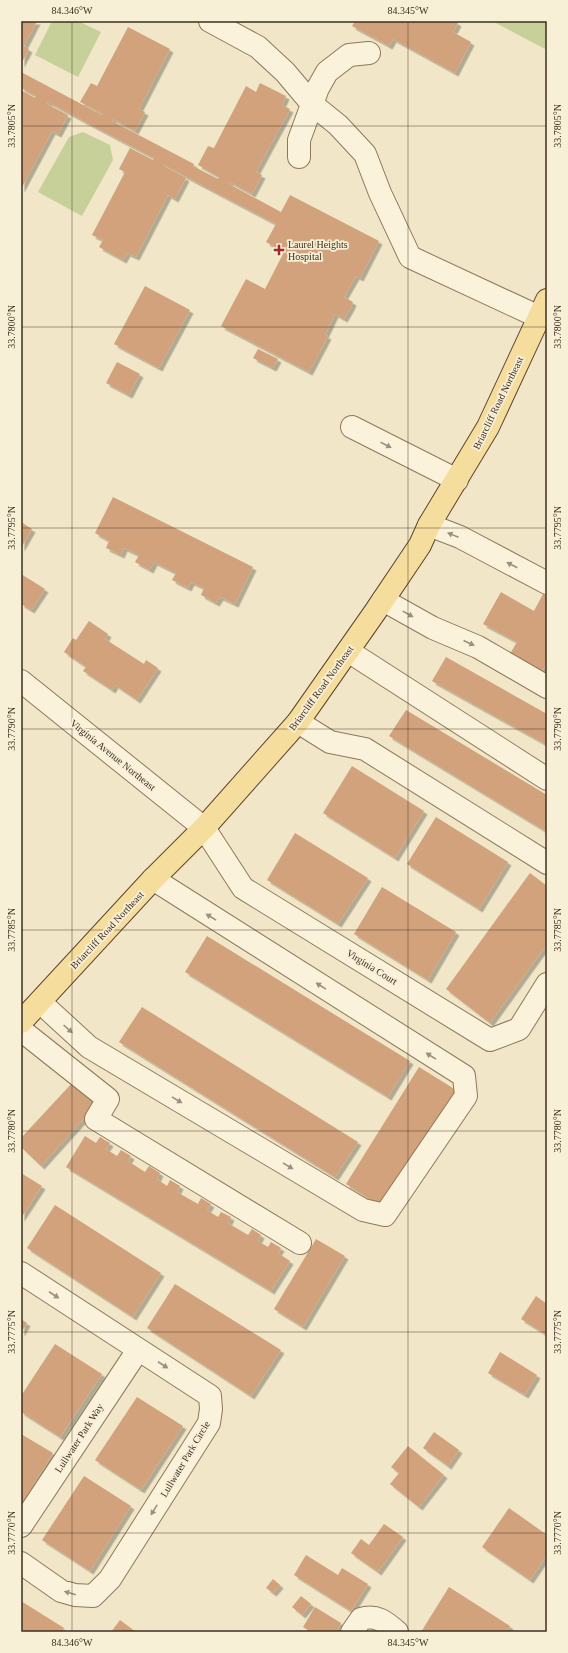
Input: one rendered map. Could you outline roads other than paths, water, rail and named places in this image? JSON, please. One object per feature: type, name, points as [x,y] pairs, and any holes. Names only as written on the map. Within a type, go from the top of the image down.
[{"type":"main road","name":"Briarcliff Road Northeast","points":[[21,1022],[153,879],[204,828],[298,722],[420,545],[429,525],[488,427],[543,308]]},
{"type":"street","points":[[210,21],[263,40],[285,72],[312,104],[338,125],[365,154],[380,194],[410,257],[543,308]]},
{"type":"street","points":[[299,157],[300,140],[318,88],[327,72],[349,55],[369,53]]},
{"type":"street","points":[[352,427],[457,480]]},
{"type":"street","points":[[429,525],[460,537],[547,583]]},
{"type":"street","points":[[383,600],[433,628],[478,647],[547,687]]},
{"type":"street","points":[[348,651],[547,779]]},
{"type":"street","name":"Virginia Avenue Northeast","points":[[21,681],[204,828]]},
{"type":"street","points":[[298,722],[330,742],[365,749],[547,864]]},
{"type":"street","name":"Virginia Court","points":[[204,828],[243,888],[490,1040],[519,1029],[547,984]]},
{"type":"street","points":[[40,1002],[89,1048],[363,1210],[385,1215],[466,1096],[464,1076],[153,879]]},
{"type":"street","points":[[21,1030],[108,1099],[96,1119],[300,1243]]},
{"type":"street","name":"Lullwater Park Circle","points":[[21,1273],[210,1396],[211,1409],[209,1423],[110,1579],[93,1596],[75,1595],[61,1590],[21,1563]]},
{"type":"street","name":"Lullwater Park Way","points":[[21,1526],[138,1350]]},
{"type":"street","points":[[352,1632],[361,1619],[372,1616],[387,1623],[397,1632]]},
{"type":"place","name":"Laurel Heights Hospital","points":[[279,250]]}]
